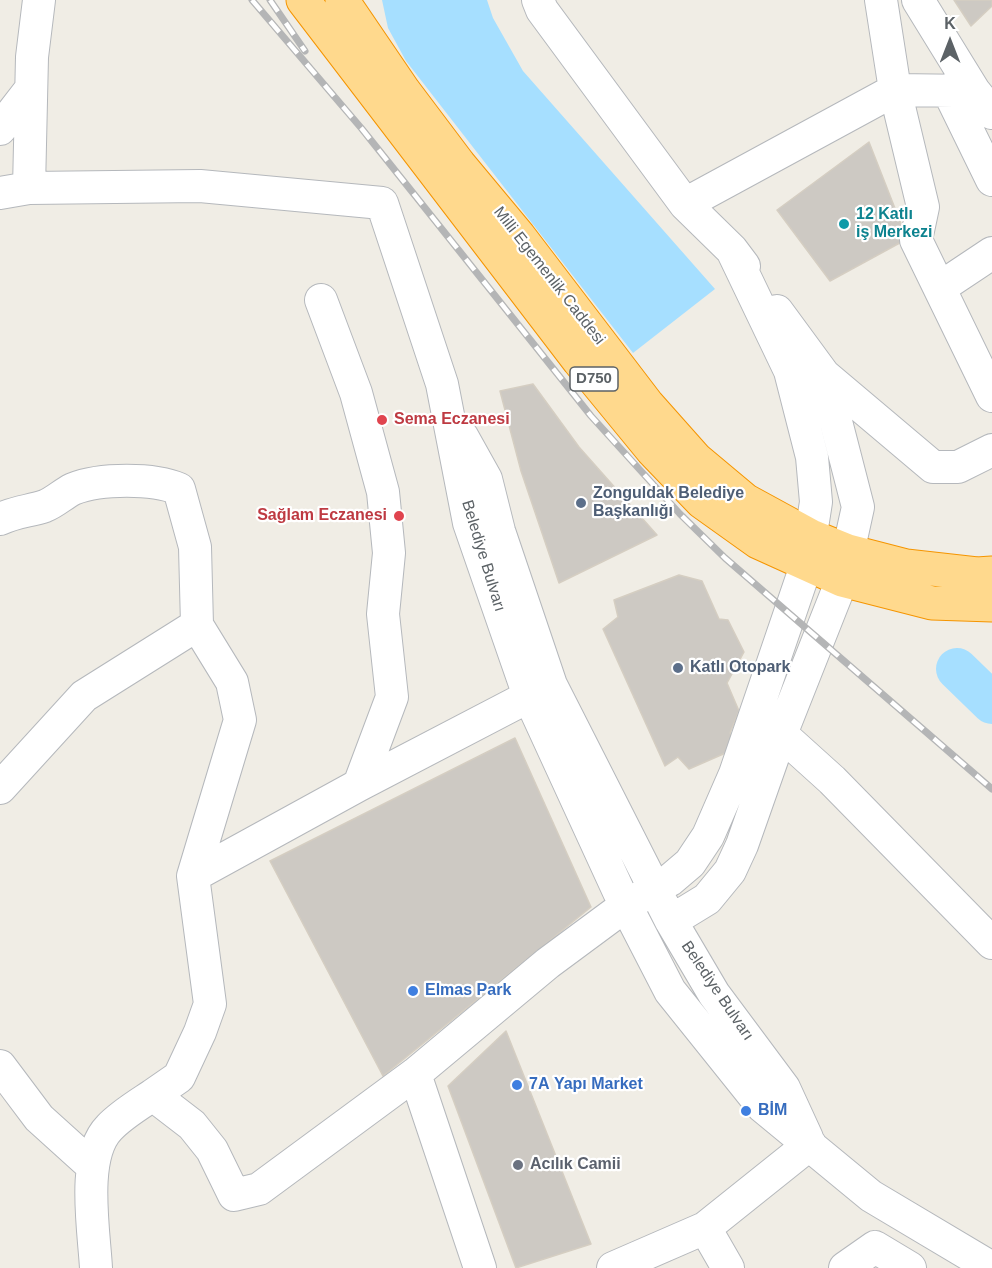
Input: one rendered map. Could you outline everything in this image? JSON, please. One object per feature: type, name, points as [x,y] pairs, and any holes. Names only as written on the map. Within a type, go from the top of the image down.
[{"type":"highway","name":"D750","points":[[303,0],[499,257],[652,450],[702,502],[758,542],[808,551],[932,603],[992,605]]},
{"type":"highway","name":"Milli Egemenlik Caddesi","points":[[342,0],[404,91],[459,164],[519,236],[648,405],[696,459],[808,551]]},
{"type":"highway","name":"D750","points":[[845,565],[906,566],[977,574],[992,573]]},
{"type":"street","points":[[10,187],[30,90],[39,0]]},
{"type":"street","points":[[538,0],[542,10],[685,204],[732,250],[824,375],[933,467],[958,467],[992,450]]},
{"type":"street","points":[[881,0],[895,90],[923,207],[916,240],[941,287],[992,396]]},
{"type":"street","points":[[918,0],[971,98],[992,180]]},
{"type":"street","points":[[0,129],[30,90]]},
{"type":"street","points":[[685,204],[895,90],[971,98]]},
{"type":"street","name":"Belediye Bulvarı","points":[[10,187],[200,186],[382,203],[448,411],[470,523],[540,691],[625,906],[670,992],[763,1107],[871,1196],[992,1268]]},
{"type":"street","points":[[153,1095],[192,1125],[212,1150],[234,1195],[259,1189],[415,1074],[548,963],[625,906],[670,880],[690,863],[708,836],[735,774],[808,551],[816,502],[812,457],[790,371],[732,250]]},
{"type":"street","points":[[941,287],[992,253]]},
{"type":"street","points":[[321,300],[356,393],[383,492],[389,553],[383,614],[392,697],[359,785]]},
{"type":"street","points":[[671,921],[707,899],[730,871],[750,824],[781,734],[845,565],[858,507],[824,375]]},
{"type":"street","points":[[0,519],[15,512],[46,506],[74,489],[94,485],[114,482],[163,482],[179,489],[195,547],[197,625],[232,682],[240,720],[193,876],[210,1004],[179,1077],[107,1130],[91,1165],[96,1268]]},
{"type":"street","points":[[0,788],[84,696],[197,625]]},
{"type":"street","points":[[193,876],[359,785],[540,691]]},
{"type":"street","name":"Belediye Bulvarı","points":[[540,691],[714,994],[784,1088],[810,1144]]},
{"type":"street","points":[[781,734],[832,780],[992,943]]},
{"type":"street","points":[[0,1066],[39,1118],[91,1165]]},
{"type":"street","points":[[415,1074],[480,1268]]},
{"type":"street","points":[[613,1268],[705,1228],[810,1144]]},
{"type":"street","points":[[705,1228],[728,1268]]},
{"type":"street","points":[[845,1268],[875,1247],[910,1268]]},
{"type":"water","points":[[382,0],[487,0],[493,18],[523,71],[715,289],[633,353],[406,61],[388,28]]},
{"type":"building","points":[[954,0],[992,0],[992,6],[971,26]]},
{"type":"building","name":"12 Katlı iş Merkezi","points":[[869,142],[907,239],[830,281],[777,210]]},
{"type":"building","name":"Zonguldak Belediye Başkanlığı","points":[[533,384],[579,447],[657,535],[559,583],[521,471],[500,391]]},
{"type":"building","name":"Katlı Otopark","points":[[679,575],[702,581],[719,619],[728,620],[744,652],[727,683],[739,711],[730,733],[737,748],[689,769],[678,757],[665,766],[603,629],[618,617],[614,600]]},
{"type":"building","name":"Elmas Park","points":[[515,738],[591,907],[383,1076],[270,861]]},
{"type":"building","name":"Acılık Camii","points":[[506,1031],[591,1244],[516,1268],[448,1086]]},
{"type":"waterway","points":[[957,669],[992,703]]},
{"type":"railway","points":[[252,0],[362,129],[591,416],[680,514],[725,558],[992,789]]},
{"type":"railway","points":[[270,0],[305,51]]},
{"type":"place","name":"12 Katlı iş Merkezi","points":[[844,224]]},
{"type":"place","name":"Sema Eczanesi","points":[[382,420]]},
{"type":"place","name":"Zonguldak Belediye Başkanlığı","points":[[581,503]]},
{"type":"place","name":"Sağlam Eczanesi","points":[[399,516]]},
{"type":"place","name":"Katlı Otopark","points":[[678,668]]},
{"type":"place","name":"Elmas Park","points":[[413,991]]},
{"type":"place","name":"7A Yapı Market","points":[[517,1085]]},
{"type":"place","name":"BİM","points":[[746,1111]]},
{"type":"place","name":"Acılık Camii","points":[[518,1165]]}]
